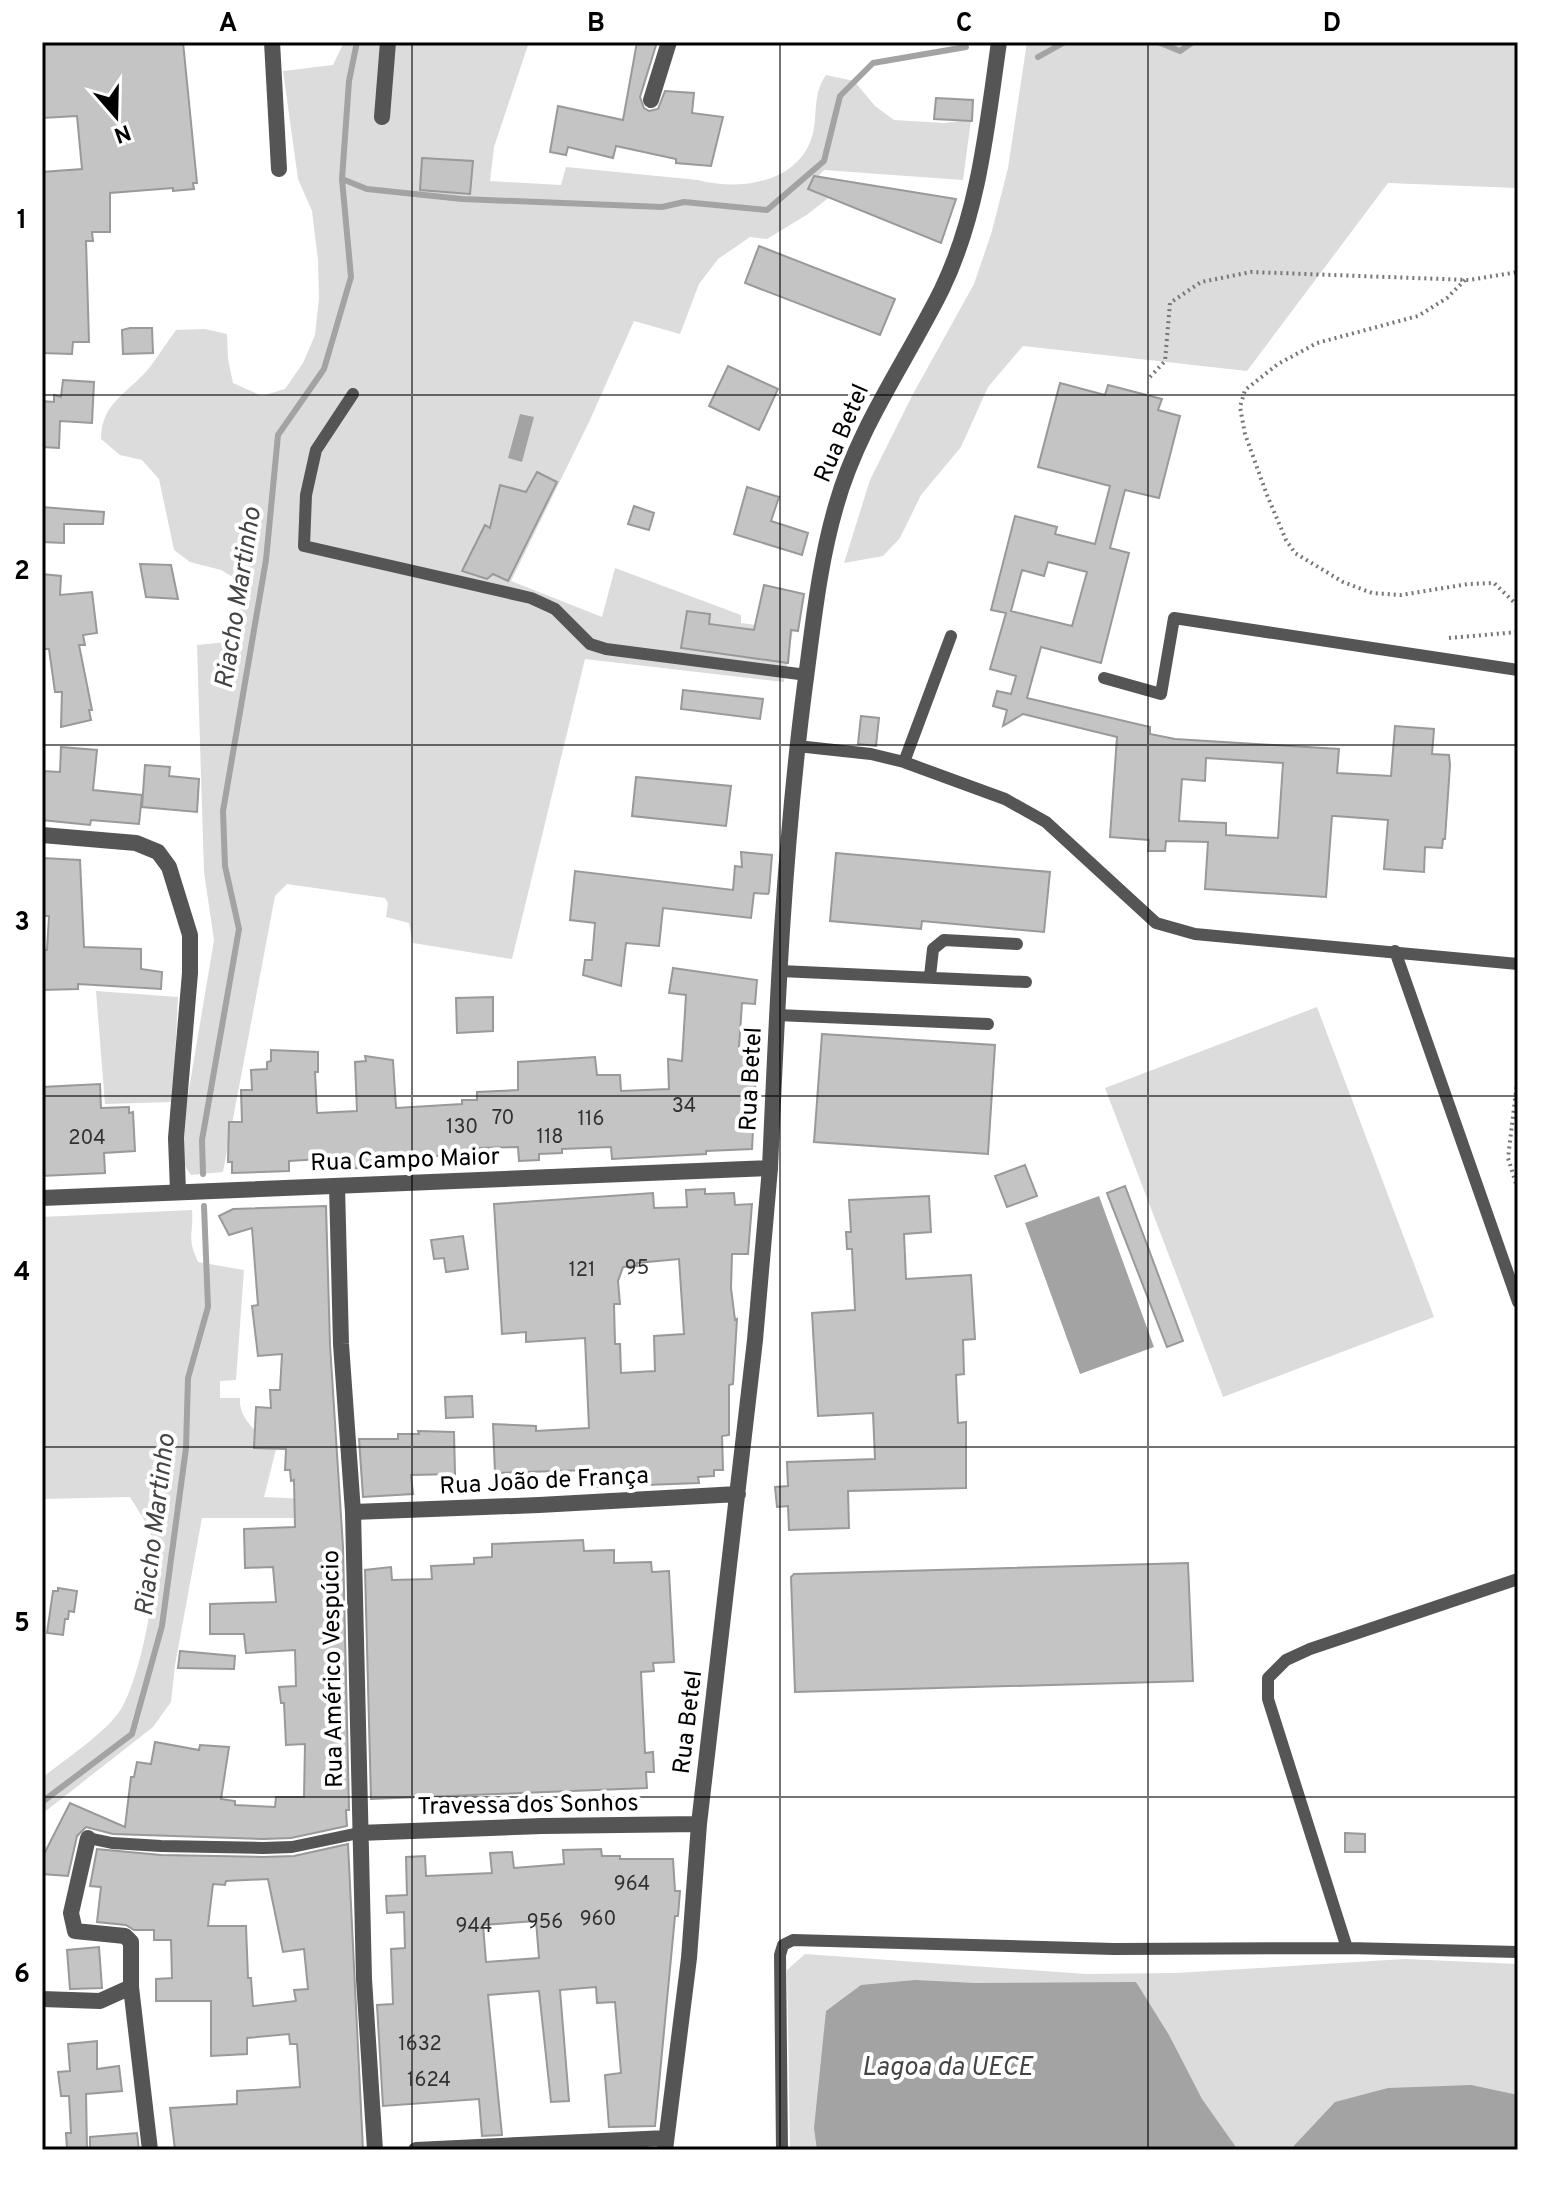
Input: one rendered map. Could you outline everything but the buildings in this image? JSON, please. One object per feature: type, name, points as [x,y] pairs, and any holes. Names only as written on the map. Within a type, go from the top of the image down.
[{"type":"street","points":[[272,42],[279,169]]},
{"type":"street","points":[[382,117],[388,42]]},
{"type":"street","points":[[651,100],[669,42]]},
{"type":"street","name":"Rua Betel","points":[[665,2144],[690,1943],[699,1824],[755,1340],[770,1168],[777,1015],[797,746],[817,596],[836,506],[864,429],[941,290],[972,210],[999,42]]},
{"type":"street","points":[[42,835],[136,843],[158,852],[164,858],[190,935],[190,973],[176,1138],[178,1191]]},
{"type":"street","name":"Rua Campo Maior","points":[[42,1198],[770,1168]]},
{"type":"street","name":"Rua Américo Vespúcio","points":[[337,1186],[341,1344],[353,1512],[364,1979],[375,2150]]},
{"type":"street","name":"Rua João de França","points":[[353,1512],[738,1494]]},
{"type":"street","name":"Travessa dos Sonhos","points":[[359,1833],[699,1824]]},
{"type":"street","points":[[88,1838],[71,1913],[72,1925],[75,1931],[125,1936],[132,1946],[131,1987],[150,2150]]},
{"type":"street","points":[[42,1999],[100,2001],[131,1987]]},
{"type":"street","points":[[416,2150],[665,2144]]},
{"type":"lane","points":[[353,394],[316,450],[306,495],[304,546],[531,598],[555,609],[590,644],[606,649],[807,675]]},
{"type":"lane","points":[[1104,678],[1161,694],[1174,618],[1518,670]]},
{"type":"lane","points":[[904,762],[951,636]]},
{"type":"lane","points":[[797,746],[871,754],[904,762],[1005,799],[1046,822],[1147,916],[1172,930],[1518,964]]},
{"type":"lane","points":[[930,976],[933,949],[944,940],[1017,944]]},
{"type":"lane","points":[[1395,951],[1518,1302]]},
{"type":"lane","points":[[780,971],[1026,982]]},
{"type":"lane","points":[[777,1015],[988,1024]]},
{"type":"lane","points":[[1347,1948],[1268,1699],[1268,1678],[1286,1660],[1310,1649],[1518,1579]]},
{"type":"lane","points":[[88,1838],[137,1845],[263,1848],[302,1845],[359,1833]]},
{"type":"lane","points":[[782,2150],[780,1955],[788,1941],[805,1939],[1114,1949],[1347,1948],[1518,1952]]},
{"type":"path","points":[[1150,377],[1165,361],[1170,303],[1201,282],[1251,272],[1465,280],[1518,272]]},
{"type":"path","points":[[1465,280],[1447,298],[1418,316],[1317,343],[1278,364],[1245,390],[1240,407],[1245,434],[1267,495],[1286,540],[1295,553],[1343,582],[1372,593],[1401,595],[1494,583],[1518,606]]},
{"type":"path","points":[[1449,638],[1518,632]]},
{"type":"path","points":[[1518,1075],[1508,1158],[1518,1190]]},
{"type":"shaded area","points":[[344,42],[529,42],[494,147],[490,181],[561,185],[566,167],[733,185],[769,179],[798,161],[808,146],[814,128],[818,94],[826,75],[854,81],[875,106],[894,120],[944,123],[971,120],[963,180],[824,170],[809,187],[832,195],[767,239],[750,237],[718,259],[699,284],[680,334],[634,321],[589,422],[511,581],[602,617],[615,568],[741,615],[741,623],[793,630],[784,682],[585,659],[512,959],[413,943],[409,923],[386,917],[388,903],[385,898],[287,884],[275,896],[223,1172],[191,1175],[183,1155],[187,1101],[214,940],[204,872],[197,645],[237,641],[243,583],[221,570],[190,562],[174,550],[159,479],[142,460],[120,455],[101,439],[102,426],[111,407],[150,367],[176,330],[205,329],[227,334],[233,383],[262,396],[285,389],[303,363],[315,335],[319,298],[318,260],[312,211],[298,179],[283,71],[333,65]]},
{"type":"shaded area","points":[[1027,42],[1518,42],[1518,188],[1388,183],[1247,371],[1023,346],[988,387],[961,447],[921,495],[900,538],[883,556],[844,563],[870,480],[974,284],[1008,168]]},
{"type":"shaded area","points":[[96,991],[178,997],[173,1102],[105,1104]]},
{"type":"shaded area","points":[[1317,1007],[1434,1317],[1223,1397],[1105,1088]]},
{"type":"shaded area","points":[[192,1210],[191,1241],[198,1262],[244,1270],[236,1380],[220,1381],[220,1398],[240,1398],[247,1421],[276,1449],[264,1497],[307,1499],[308,1518],[202,1518],[171,1702],[153,1727],[42,1814],[42,1778],[106,1727],[121,1709],[128,1694],[148,1624],[154,1552],[151,1535],[130,1497],[42,1499],[42,1217]]},
{"type":"shaded area","points":[[805,1954],[1086,1974],[1176,1973],[1405,1959],[1518,1964],[1518,2150],[790,2150],[787,1970]]},
{"type":"water","points":[[520,414],[534,417],[522,462],[508,458]]},
{"type":"water","points":[[1099,1196],[1154,1347],[1080,1374],[1025,1223]]},
{"type":"water","name":"Lagoa da UECE","points":[[915,1980],[975,1983],[1136,1982],[1169,2035],[1202,2099],[1238,2150],[817,2150],[814,2128],[826,2011],[861,1985]]},
{"type":"water","points":[[1471,2085],[1518,2095],[1518,2150],[1290,2150],[1335,2102],[1388,2088]]},
{"type":"waterway","name":"Riacho Martinho","points":[[203,1174],[202,1140],[239,929],[225,866],[223,811],[266,560],[278,435],[324,369],[351,277],[342,179],[349,81],[357,42]]},
{"type":"waterway","points":[[1038,57],[1065,42]]},
{"type":"waterway","points":[[1158,42],[1180,51],[1193,42]]},
{"type":"waterway","points":[[342,179],[367,189],[462,199],[662,207],[684,202],[767,210],[824,161],[840,96],[873,63],[966,47]]},
{"type":"waterway","name":"Riacho Martinho","points":[[42,1802],[132,1734],[162,1626],[186,1448],[188,1378],[208,1307],[204,1206]]}]
